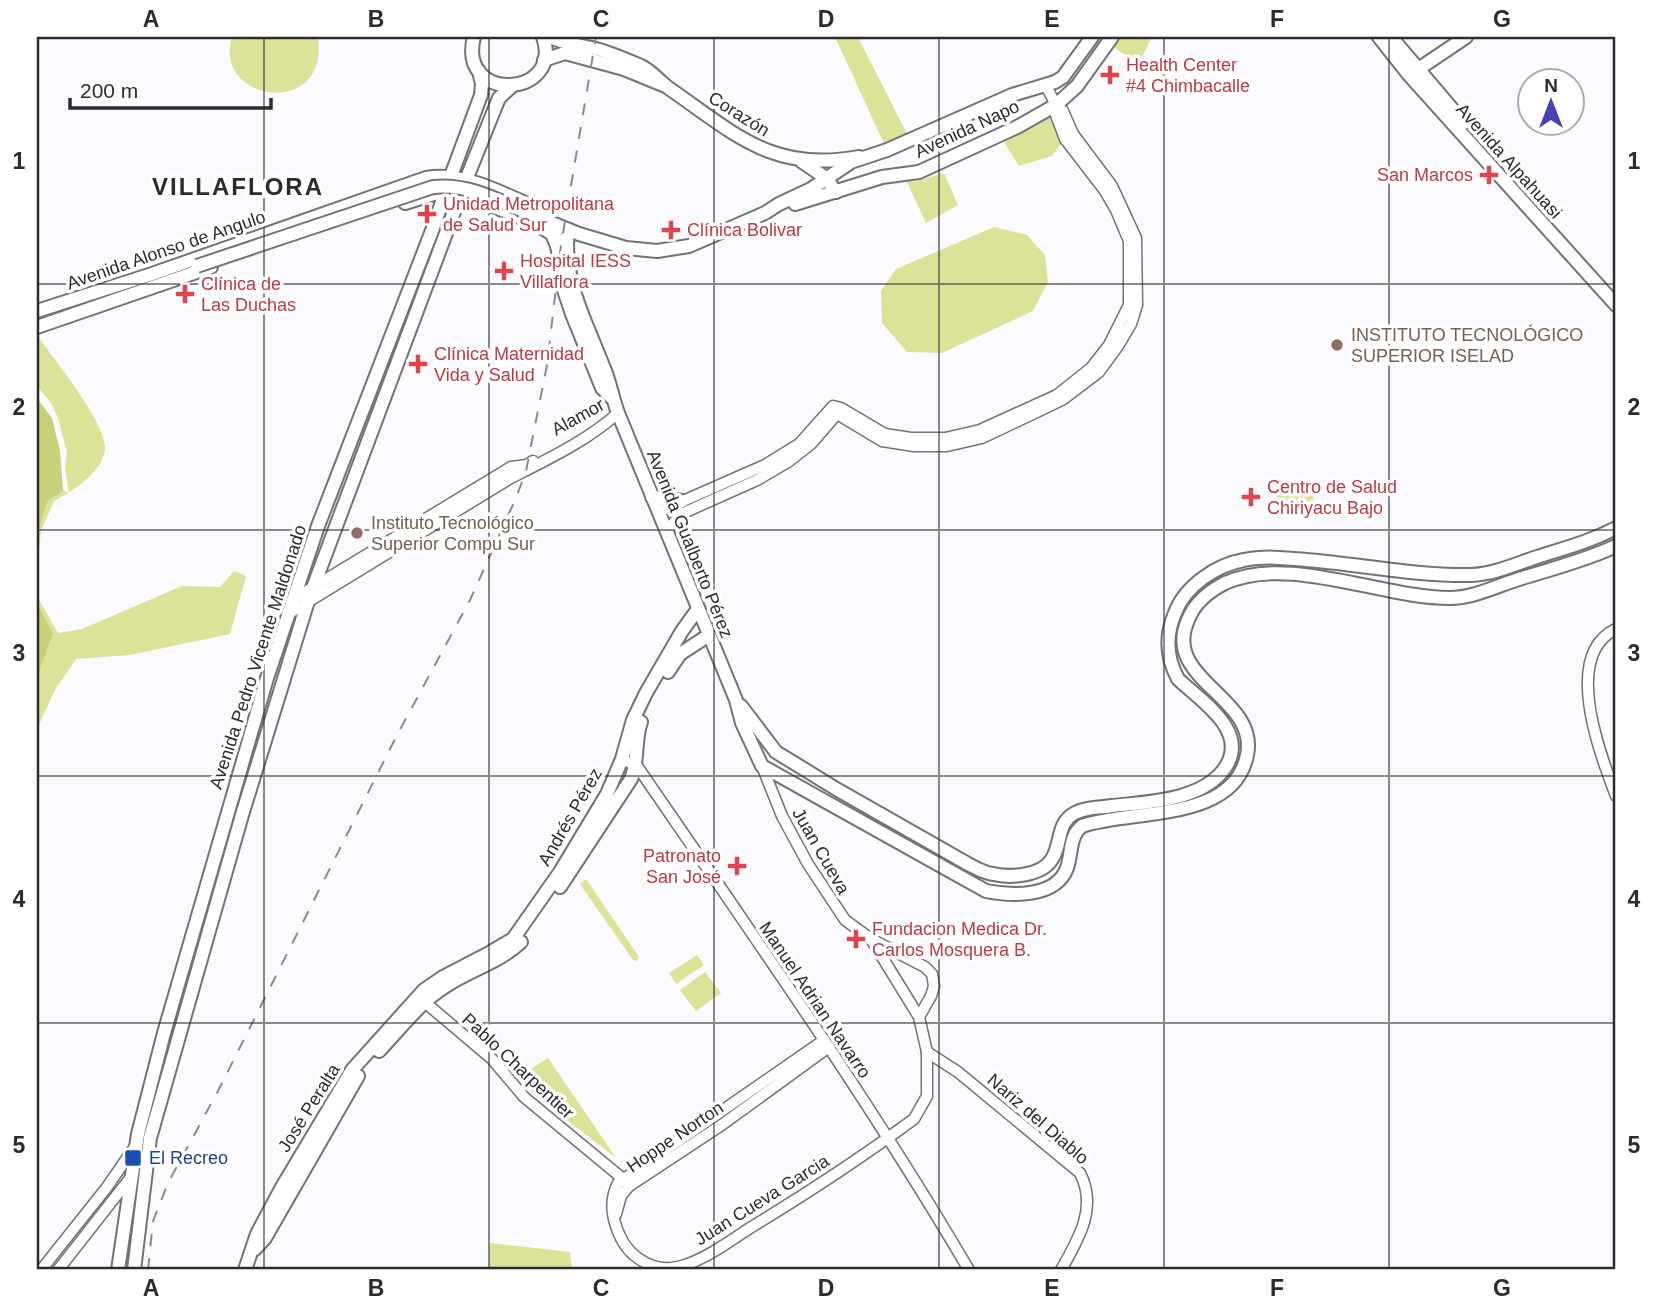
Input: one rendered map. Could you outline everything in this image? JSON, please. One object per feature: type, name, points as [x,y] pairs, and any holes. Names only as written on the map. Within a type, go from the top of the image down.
[{"type":"main road","name":"Avenida Pedro Vicente Maldonado","points":[[118,1270],[136,1145],[190,935],[292,600],[481,95],[482,84],[472,54],[474,37]]},
{"type":"main road","points":[[479,71],[490,81],[512,86],[523,83],[534,76],[544,60],[546,51],[543,37]]},
{"type":"main road","name":"Corazón","points":[[550,37],[565,43],[594,48],[643,67],[664,85]]},
{"type":"main road","name":"Avenida Napo","points":[[765,213],[811,189],[839,168],[863,157],[887,150],[1013,95],[1046,86],[1063,78],[1092,37]]},
{"type":"main road","name":"Avenida Napo","points":[[460,194],[626,248],[673,250],[706,240],[765,213],[882,177],[919,172],[1017,127],[1056,105],[1077,86],[1112,37]]},
{"type":"main road","name":"Avenida Alpahuasi","points":[[1379,37],[1616,293]]},
{"type":"main road","name":"Avenida Alpahuasi","points":[[1391,37],[1411,69],[1616,305]]},
{"type":"main road","points":[[1411,69],[1452,37]]},
{"type":"main road","points":[[1411,69],[1466,37]]},
{"type":"main road","name":"Corazón","points":[[544,60],[565,53],[624,69],[664,85],[731,131],[761,149],[782,157],[800,161],[863,157]]},
{"type":"main road","name":"Avenida Pedro Vicente Maldonado","points":[[134,1270],[148,1152],[154,1124],[240,820],[308,601],[460,194],[499,98],[512,86]]},
{"type":"main road","name":"Corazón","points":[[800,161],[826,178],[836,192]]},
{"type":"main road","name":"Avenida Alonso de Angulo","points":[[37,327],[414,182],[439,176],[466,180]]},
{"type":"main road","name":"Avenida Napo","points":[[466,180],[543,211],[545,223]]},
{"type":"main road","points":[[155,280],[433,187],[455,186],[475,190],[545,223]]},
{"type":"main road","name":"Avenida Alonso de Angulo","points":[[37,311],[155,280],[407,202],[446,192],[460,194]]},
{"type":"main road","name":"Avenida Gualberto Pérez","points":[[545,223],[557,246],[563,287],[572,314],[602,388],[613,399]]},
{"type":"main road","name":"Avenida Gualberto Pérez","points":[[568,230],[567,262],[571,285],[611,385],[618,413],[736,701],[742,723],[762,766]]},
{"type":"main road","points":[[652,497],[682,502]]},
{"type":"main road","name":"Avenida Gualberto Pérez","points":[[736,701],[776,752],[957,859],[989,874],[1007,876],[1031,872],[1042,869],[1052,859],[1061,828],[1076,813],[1171,798],[1214,779],[1227,765],[1233,746],[1229,730],[1178,679],[1172,668],[1168,649],[1172,618],[1180,602],[1198,583],[1218,570],[1242,560],[1280,557],[1423,573],[1484,574],[1577,546],[1616,528]]},
{"type":"main road","points":[[762,766],[986,891],[1012,894],[1036,891],[1051,886],[1062,876],[1075,834],[1082,826],[1195,805],[1224,791],[1239,775],[1248,752],[1245,726],[1237,714],[1194,670],[1185,655],[1183,642],[1184,629],[1191,613],[1202,599],[1224,584],[1248,575],[1278,573],[1459,598],[1587,559],[1616,546]]},
{"type":"main road","points":[[321,566],[334,574]]},
{"type":"main road","name":"Andrés Pérez","points":[[421,999],[433,982],[500,947],[516,935],[595,817],[622,759],[633,720],[646,693],[698,609]]},
{"type":"main road","name":"Andrés Pérez","points":[[421,999],[504,956],[521,943],[631,779],[636,765],[636,737],[653,698],[680,654],[709,635]]},
{"type":"main road","name":"José Peralta","points":[[245,1270],[257,1234],[337,1093],[359,1061],[421,999]]},
{"type":"main road","points":[[114,1201],[127,1204]]},
{"type":"street","points":[[658,512],[774,460],[799,444],[835,410],[841,408],[885,434],[911,438],[945,438],[980,430],[1057,395],[1091,368],[1109,345],[1129,305],[1129,241],[1105,191],[1065,139],[1056,115],[1056,105],[1046,86]]},
{"type":"street","points":[[667,531],[681,514],[757,480],[788,462],[811,444],[835,410]]},
{"type":"street","name":"Alamor","points":[[292,600],[511,467],[527,465],[603,418],[618,413]]},
{"type":"street","name":"Alamor","points":[[288,614],[509,479],[547,460],[618,413]]},
{"type":"street","points":[[1613,631],[1595,650],[1588,696],[1595,736],[1616,796]]},
{"type":"street","points":[[622,759],[636,765]]},
{"type":"street","name":"Manuel Adrian Navarro","points":[[636,765],[827,1043],[969,1270]]},
{"type":"street","name":"Juan Cueva","points":[[762,766],[782,816],[845,920],[871,939],[925,967],[932,974],[931,996],[919,1017]]},
{"type":"street","name":"Juan Cueva","points":[[871,939],[919,1017],[927,1052],[927,1096]]},
{"type":"street","name":"Pablo Charpentier","points":[[421,999],[492,1059],[524,1097],[625,1182]]},
{"type":"street","name":"Hoppe Norton","points":[[615,1218],[625,1182],[827,1043]]},
{"type":"street","name":"Nariz del Diablo","points":[[927,1052],[958,1072],[1080,1173],[1087,1194],[1084,1226],[1061,1270]]},
{"type":"street","name":"Juan Cueva Garcia","points":[[615,1218],[622,1241],[647,1267],[684,1266],[756,1225],[888,1138],[914,1119],[927,1096]]},
{"type":"street","points":[[41,1270],[107,1187],[136,1145]]},
{"type":"street","points":[[58,1270],[114,1201],[148,1152]]},
{"type":"green space","points":[[232,37],[318,37],[317,63],[307,81],[291,90],[272,92],[254,88],[239,76],[230,59]]},
{"type":"green space","points":[[835,37],[858,37],[907,134],[887,150]]},
{"type":"green space","points":[[1112,37],[1152,37],[1139,63],[1108,44]]},
{"type":"green space","points":[[1052,115],[1065,139],[1052,156],[1019,166],[1004,142]]},
{"type":"green space","points":[[944,173],[958,205],[926,223],[906,180],[915,182]]},
{"type":"green space","points":[[994,227],[1027,235],[1045,255],[1048,282],[1033,311],[942,353],[907,352],[882,323],[881,291],[896,269]]},
{"type":"green space","points":[[38,336],[88,407],[103,436],[105,448],[99,465],[86,480],[69,492],[65,468],[67,452],[58,418],[51,403],[37,386]]},
{"type":"green space","points":[[37,398],[52,418],[60,451],[63,491],[47,501],[37,535]]},
{"type":"green space","points":[[37,480],[68,493],[54,501],[41,531],[37,570]]},
{"type":"green space","points":[[1311,483],[1314,505],[1280,507],[1275,488]]},
{"type":"green space","points":[[234,571],[246,576],[230,634],[130,655],[76,659],[55,690],[37,729],[37,596],[58,633],[82,629],[182,586],[220,587]]},
{"type":"green space","points":[[37,604],[53,633],[37,677]]},
{"type":"green space","points":[[586,879],[639,957],[637,961],[633,960],[580,884]]},
{"type":"green space","points":[[697,955],[704,965],[676,984],[669,973]]},
{"type":"green space","points":[[705,972],[721,993],[696,1011],[680,990]]},
{"type":"green space","points":[[548,1058],[616,1158],[532,1093],[526,1081],[529,1070]]},
{"type":"green space","points":[[489,1243],[570,1252],[572,1270],[489,1270]]},
{"type":"railway","points":[[148,1270],[153,1221],[168,1183],[218,1091],[396,737],[470,600],[526,471],[547,365],[561,245],[596,37]]},
{"type":"place","name":"Health Center #4 Chimbacalle","points":[[1110,75]]},
{"type":"place","name":"San Marcos","points":[[1489,175]]},
{"type":"place","name":"Unidad Metropolitana de Salud Sur","points":[[427,214]]},
{"type":"place","name":"Clínica Bolivar","points":[[671,230]]},
{"type":"place","name":"Hospital IESS Villaflora","points":[[504,271]]},
{"type":"place","name":"Clínica de Las Duchas","points":[[185,294]]},
{"type":"place","name":"INSTITUTO TECNOLÓGICO SUPERIOR ISELAD","points":[[1337,345]]},
{"type":"place","name":"Clínica Maternidad Vida y Salud","points":[[418,364]]},
{"type":"place","name":"Centro de Salud Chiriyacu Bajo","points":[[1251,497]]},
{"type":"place","name":"Instituto Tecnológico Superior Compu Sur","points":[[357,533]]},
{"type":"place","name":"Patronato San José","points":[[737,866]]},
{"type":"place","name":"Fundacion Medica Dr. Carlos Mosquera B.","points":[[856,939]]},
{"type":"place","name":"El Recreo","points":[[133,1158]]},
{"type":"district","name":"VILLAFLORA","points":[[238,186]]}]
